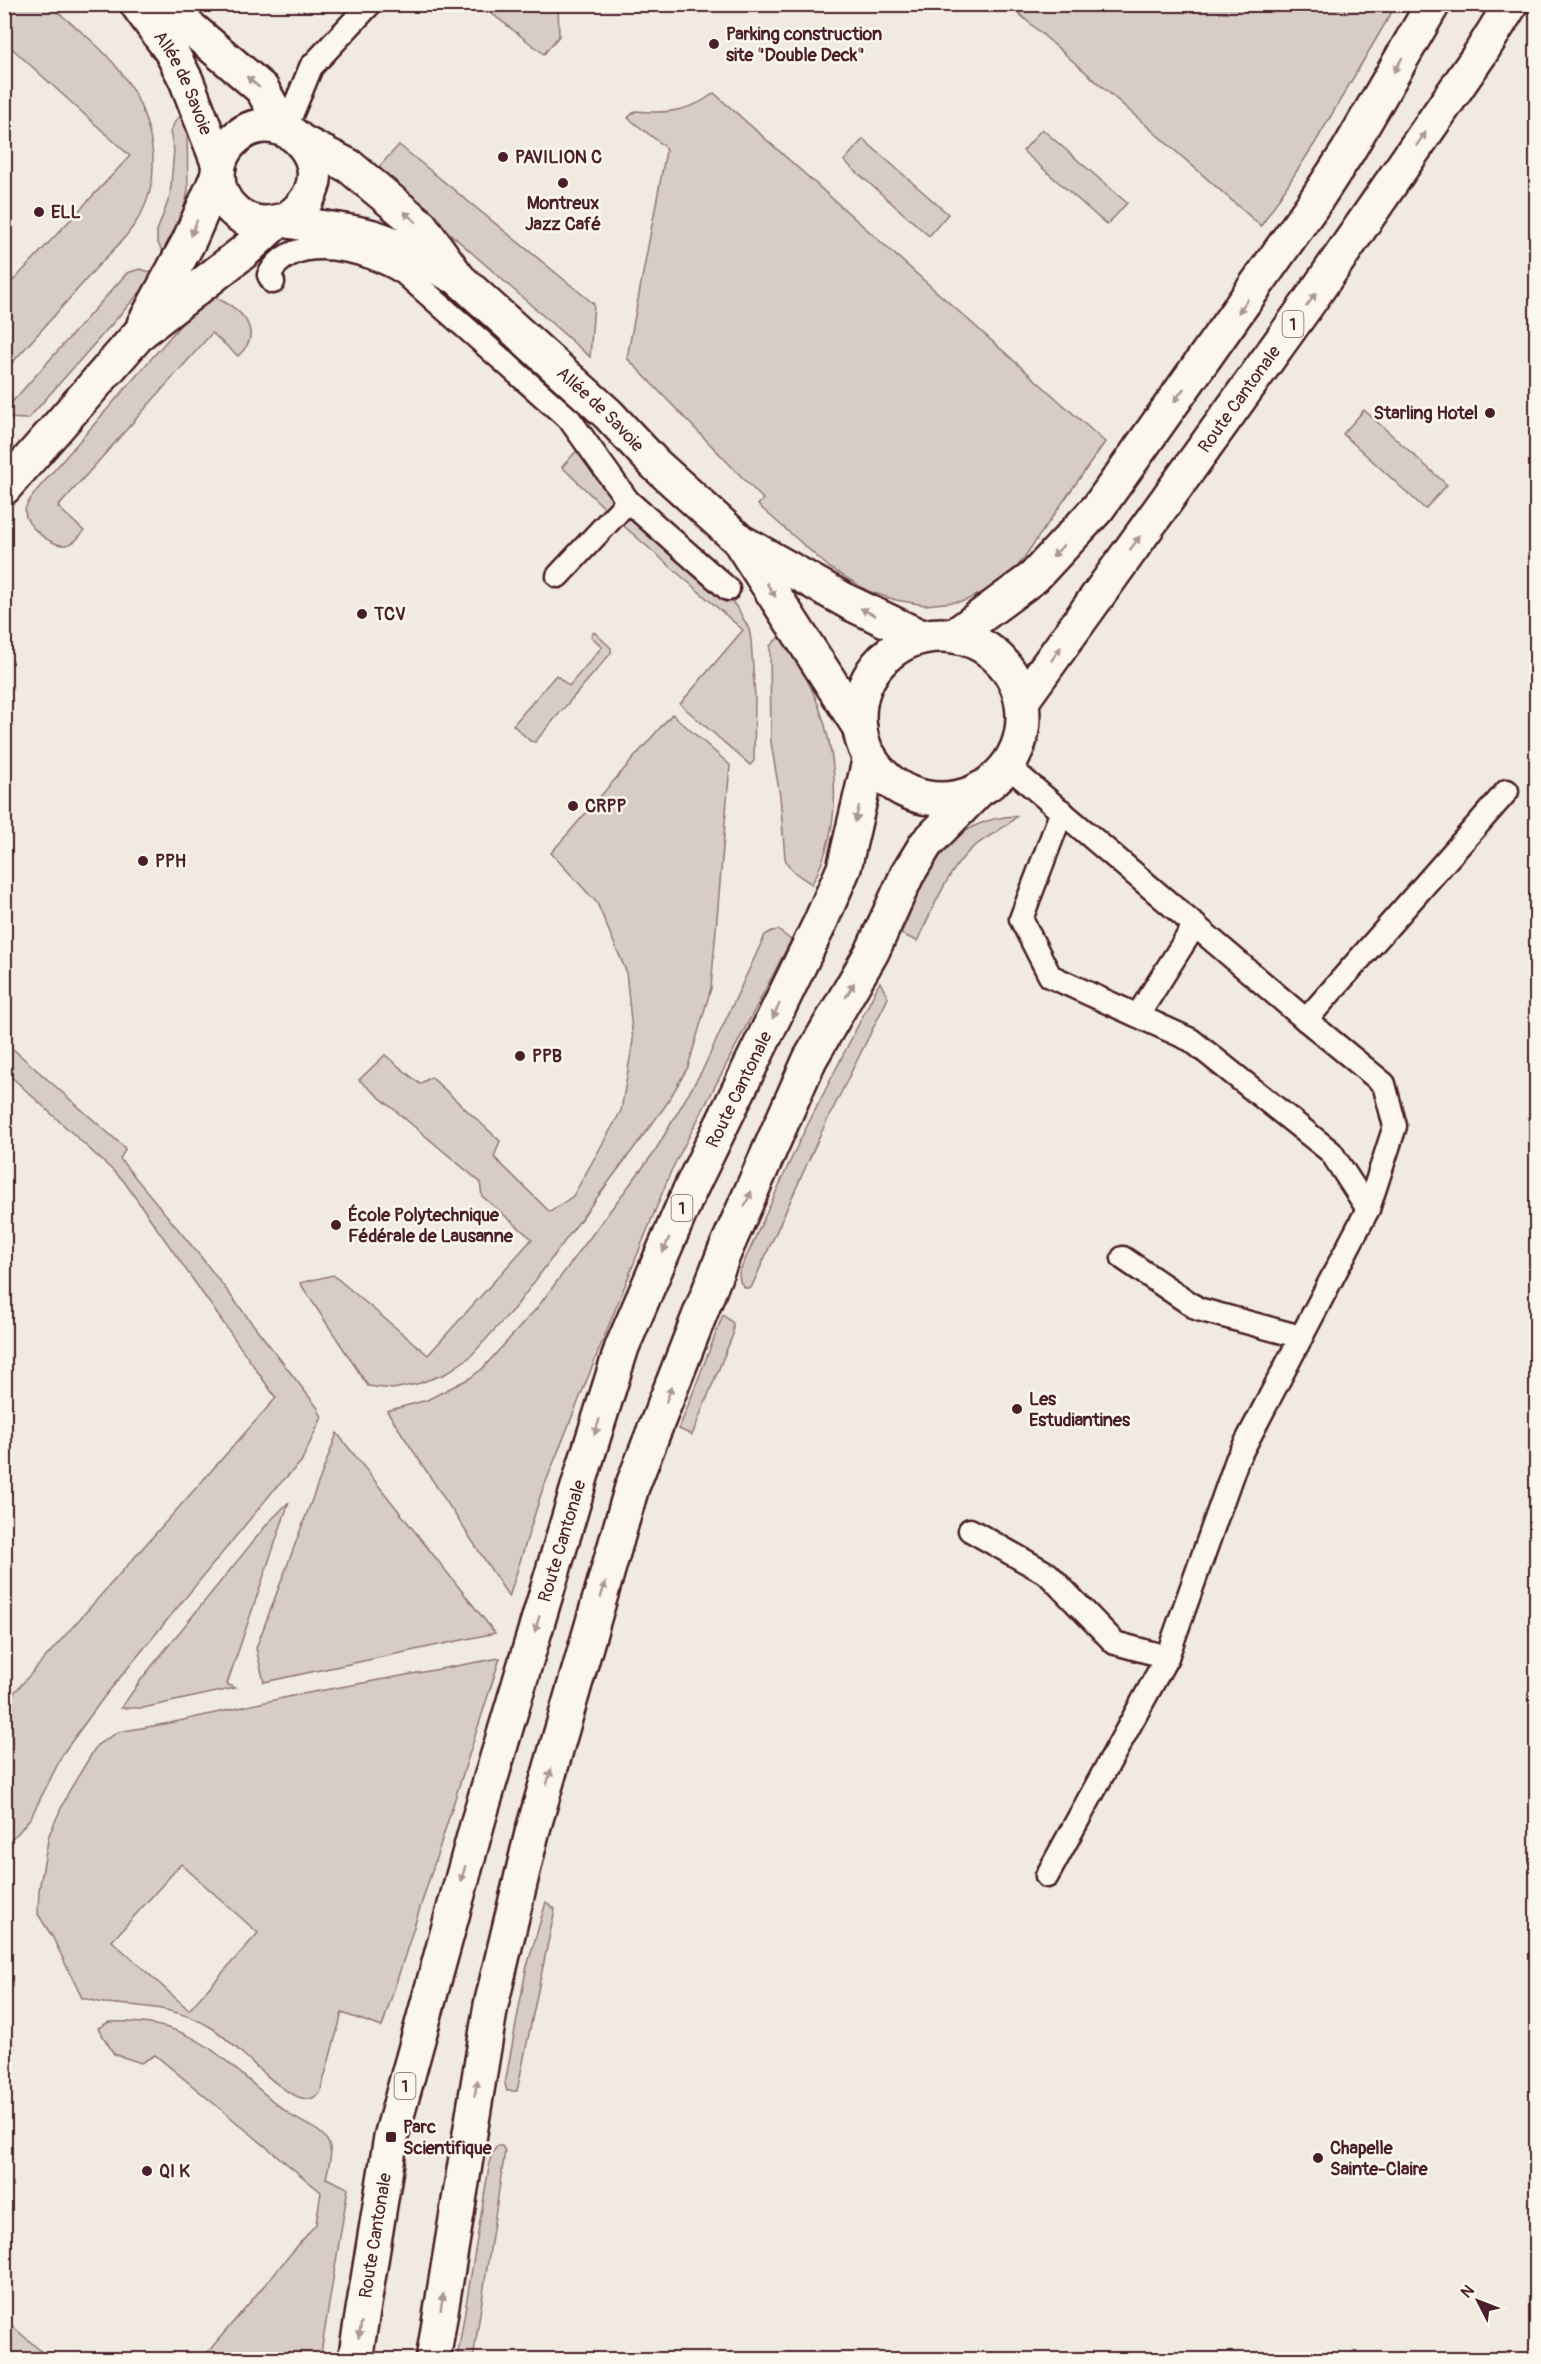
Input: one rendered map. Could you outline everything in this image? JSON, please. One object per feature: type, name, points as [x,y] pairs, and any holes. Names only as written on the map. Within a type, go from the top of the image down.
[{"type":"main road","name":"Allée de Savoie","points":[[137,4],[171,51],[186,80],[218,170]]},
{"type":"main road","name":"Allée de Savoie","points":[[160,4],[261,90],[293,136],[349,166],[421,226],[459,279],[608,414],[655,464],[740,540],[850,603],[921,637]]},
{"type":"main road","name":"Route Cantonale","points":[[1022,701],[1309,302],[1480,54],[1511,4]]},
{"type":"main road","points":[[954,636],[1034,577],[1098,508],[1312,206],[1348,151],[1431,9]]},
{"type":"main road","points":[[4,488],[140,333],[306,203],[312,192],[314,166],[293,136],[273,127],[249,129],[230,143],[223,153],[189,242],[140,333]]},
{"type":"main road","points":[[218,170],[219,187],[224,198],[236,212],[251,221],[280,222]]},
{"type":"main road","name":"Allée de Savoie","points":[[280,222],[375,238],[421,258],[459,279]]},
{"type":"main road","name":"Allée de Savoie","points":[[740,540],[865,742]]},
{"type":"main road","points":[[433,2360],[491,2005],[532,1833],[632,1487],[724,1253],[810,1059],[872,952],[907,875],[926,844],[980,789],[1008,766],[1022,735],[1022,701],[1016,682],[1006,665],[991,651],[973,641],[942,634],[921,637],[905,643],[878,664],[862,694],[860,710],[865,742],[880,772],[894,784],[910,793],[928,798],[946,799],[964,796],[980,789]]},
{"type":"main road","name":"Route Cantonale","points":[[355,2360],[391,2138],[479,1818],[584,1467],[622,1347],[680,1212],[820,923],[844,868],[865,742]]},
{"type":"lane","points":[[293,136],[311,67],[370,4]]},
{"type":"lane","points":[[273,282],[269,275],[274,266],[302,250],[316,248],[356,253],[377,259],[404,273],[570,420],[628,501],[728,589]]},
{"type":"lane","points":[[558,576],[628,501]]},
{"type":"lane","points":[[1008,766],[1305,1020],[1384,1084],[1395,1126],[1368,1209],[1237,1460],[1167,1657],[1047,1876]]},
{"type":"lane","points":[[1305,1020],[1507,791]]},
{"type":"lane","points":[[1062,811],[1021,919],[1050,976],[1191,1040],[1331,1152],[1368,1209]]},
{"type":"lane","points":[[1138,1015],[1195,925]]},
{"type":"lane","points":[[1123,1258],[1198,1309],[1301,1337]]},
{"type":"lane","points":[[970,1530],[1048,1574],[1115,1643],[1167,1657]]},
{"type":"shaded area","points":[[5,4],[49,5],[112,61],[129,84],[144,116],[152,151],[153,169],[146,203],[131,230],[5,371],[5,273],[13,281],[130,156],[5,42]]},
{"type":"shaded area","points":[[489,5],[558,5],[559,36],[544,54],[486,9]]},
{"type":"shaded area","points":[[1009,5],[1396,5],[1315,143],[1261,226]]},
{"type":"shaded area","points":[[714,93],[1105,442],[1018,566],[989,590],[964,601],[925,605],[896,600],[868,591],[830,568],[758,505],[763,499],[627,358],[666,151],[664,146],[628,118],[635,111],[666,112],[686,108]]},
{"type":"shaded area","points":[[181,116],[187,128],[188,191],[180,225],[165,256],[157,241],[157,231],[170,196],[174,150],[170,132],[176,120]]},
{"type":"shaded area","points":[[1042,129],[1127,203],[1107,225],[1023,151]]},
{"type":"shaded area","points":[[863,139],[948,214],[929,236],[844,161]]},
{"type":"shaded area","points":[[399,145],[594,304],[590,357],[377,169]]},
{"type":"shaded area","points":[[140,269],[153,273],[149,282],[28,419],[5,418],[5,410],[127,273]]},
{"type":"shaded area","points":[[216,298],[234,308],[247,322],[250,338],[246,347],[238,356],[212,333],[58,507],[84,531],[74,542],[66,545],[46,539],[34,528],[26,516],[26,507],[37,490],[197,306]]},
{"type":"shaded area","points":[[1364,410],[1447,485],[1425,509],[1343,434]]},
{"type":"shaded area","points":[[581,446],[724,592],[738,609],[749,629],[755,697],[754,761],[750,765],[680,704],[743,630],[618,521],[562,467]]},
{"type":"shaded area","points":[[594,632],[611,648],[611,653],[535,742],[530,741],[513,725],[556,675],[569,686],[602,647],[591,636]]},
{"type":"shaded area","points":[[780,636],[798,663],[813,692],[832,756],[834,789],[832,821],[825,853],[812,884],[792,870],[785,858],[780,796],[771,743],[770,646]]},
{"type":"shaded area","points":[[672,714],[730,765],[711,988],[688,1067],[666,1105],[517,1305],[470,1357],[445,1374],[417,1384],[393,1389],[368,1386],[300,1283],[333,1275],[428,1355],[532,1239],[482,1196],[480,1182],[359,1080],[385,1055],[420,1084],[431,1077],[500,1141],[494,1157],[550,1212],[573,1196],[621,1111],[633,1041],[626,971],[597,903],[551,853]]},
{"type":"shaded area","points":[[1017,816],[968,852],[952,872],[917,941],[901,934],[929,872],[955,839],[972,827],[992,819]]},
{"type":"shaded area","points":[[778,930],[791,940],[671,1171],[541,1494],[509,1597],[387,1411],[427,1400],[470,1378],[482,1369],[537,1308],[655,1151],[703,1069],[765,935]]},
{"type":"shaded area","points":[[880,982],[888,998],[821,1133],[751,1288],[745,1288],[740,1282],[739,1273],[799,1142]]},
{"type":"shaded area","points":[[5,1042],[124,1147],[125,1150],[120,1159],[201,1257],[317,1407],[322,1417],[301,1462],[273,1491],[104,1697],[64,1752],[31,1817],[5,1844],[5,1703],[276,1398],[123,1180],[5,1071]]},
{"type":"shaded area","points":[[723,1315],[733,1323],[733,1334],[692,1435],[679,1429]]},
{"type":"shaded area","points":[[337,1433],[495,1633],[264,1682],[256,1648]]},
{"type":"shaded area","points":[[289,1502],[227,1684],[235,1688],[143,1708],[121,1708],[143,1677],[269,1522]]},
{"type":"shaded area","points":[[500,1658],[382,2027],[342,2013],[320,2093],[308,2099],[297,2097],[285,2090],[222,2035],[199,2021],[160,2009],[104,2003],[82,1998],[53,1938],[38,1914],[39,1890],[49,1835],[68,1793],[97,1745],[118,1732],[297,1695]],"holes":[[[181,1864],[258,1933],[189,2010],[112,1941]]]},
{"type":"shaded area","points":[[546,1902],[555,1909],[517,2091],[507,2091],[505,2084],[526,1970]]},
{"type":"shaded area","points":[[109,2022],[140,2023],[166,2028],[189,2036],[227,2061],[293,2117],[325,2137],[330,2146],[331,2155],[326,2178],[348,2188],[320,2359],[202,2359],[316,2224],[321,2192],[155,2055],[141,2063],[114,2054],[98,2028]]},
{"type":"shaded area","points":[[497,2146],[502,2146],[505,2151],[473,2359],[457,2359],[491,2155]]},
{"type":"shaded area","points":[[5,2320],[50,2359],[5,2359]]},
{"type":"place","name":"Parking construction site \"Double Deck\"","points":[[714,44]]},
{"type":"place","name":"PAVILION C","points":[[503,157]]},
{"type":"place","name":"Montreux Jazz Café","points":[[563,183]]},
{"type":"place","name":"ELL","points":[[39,212]]},
{"type":"place","name":"Starling Hotel","points":[[1490,413]]},
{"type":"place","name":"TCV","points":[[362,614]]},
{"type":"place","name":"CRPP","points":[[573,806]]},
{"type":"place","name":"PPH","points":[[143,861]]},
{"type":"place","name":"PPB","points":[[520,1056]]},
{"type":"place","name":"École Polytechnique Fédérale de Lausanne","points":[[336,1225]]},
{"type":"place","name":"Les Estudiantines","points":[[1017,1409]]},
{"type":"place","name":"Parc Scientifique","points":[[391,2137]]},
{"type":"place","name":"Chapelle Sainte-Claire","points":[[1318,2158]]},
{"type":"place","name":"QI K","points":[[147,2171]]}]
